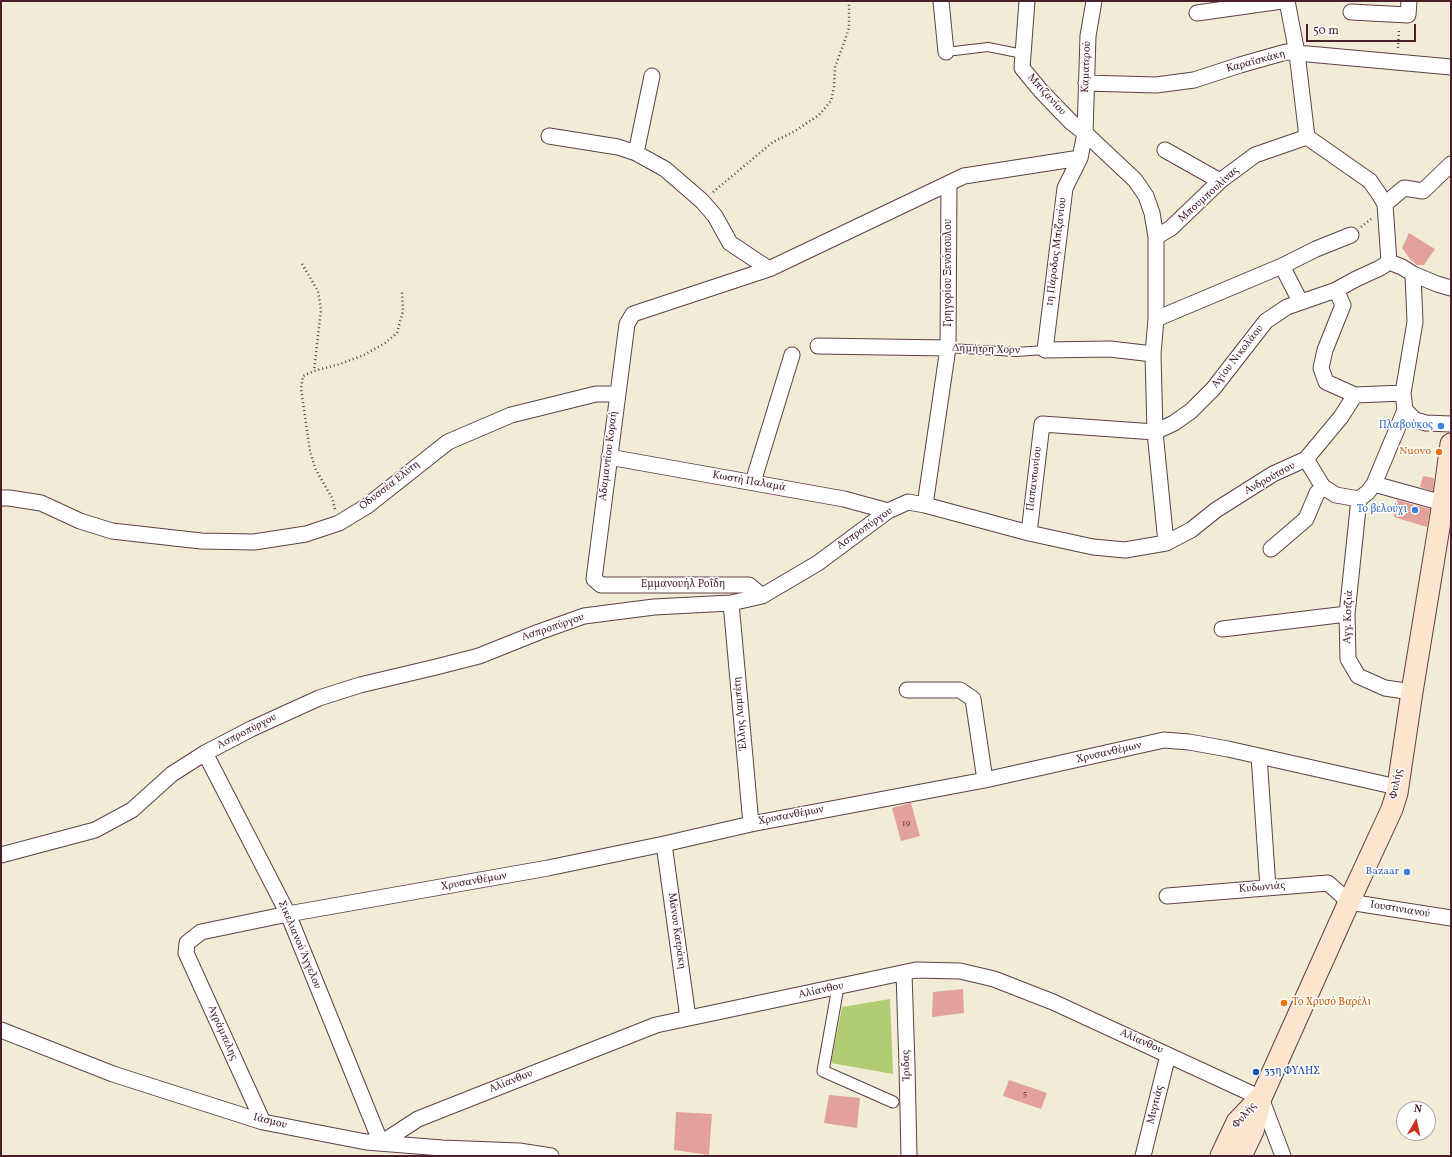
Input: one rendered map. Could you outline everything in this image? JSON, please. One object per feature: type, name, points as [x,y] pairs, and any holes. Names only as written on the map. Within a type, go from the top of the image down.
[{"type":"main road","name":"Φυλής","points":[[1241,1156],[1253,1131],[1261,1098],[1392,809],[1397,793],[1412,692],[1447,503],[1451,444]]},
{"type":"main road","name":"Φυλής","points":[[1221,1156],[1237,1122],[1261,1098]]},
{"type":"street","points":[[941,1],[946,52]]},
{"type":"street","name":"Μπιζανίου","points":[[1027,1],[1022,68],[1041,91],[1071,122],[1085,133],[1135,180],[1146,196],[1152,213],[1156,237],[1156,319],[1154,354],[1155,432],[1166,543]]},
{"type":"street","name":"Καματερού","points":[[1080,158],[1085,133],[1088,36],[1094,1]]},
{"type":"street","points":[[1197,13],[1282,1]]},
{"type":"street","points":[[1287,1],[1297,53],[1307,137],[1370,181],[1383,202],[1389,262],[1402,267],[1413,274],[1451,288]]},
{"type":"street","points":[[1351,12],[1408,15],[1409,1]]},
{"type":"street","name":"Καραϊσκάκη","points":[[1086,83],[1156,85],[1194,80],[1286,52],[1397,64],[1451,67]]},
{"type":"street","points":[[636,153],[652,76]]},
{"type":"street","points":[[549,136],[618,147],[636,153],[665,169],[702,201],[715,216],[730,243],[769,269],[964,176],[1080,158]]},
{"type":"street","name":"Μπουμπουλίνας","points":[[1156,237],[1171,228],[1220,181],[1255,155],[1307,137]]},
{"type":"street","points":[[1165,150],[1220,181]]},
{"type":"street","name":"1η Πάροδος Μπιζανίου","points":[[1045,350],[1065,188],[1080,158]]},
{"type":"street","points":[[1383,202],[1404,188],[1423,191],[1451,164]]},
{"type":"street","name":"Γρηγορίου Ξενόπουλου","points":[[925,505],[948,348],[949,183]]},
{"type":"street","points":[[1156,319],[1351,235]]},
{"type":"street","name":"Αγίου Νικολάου","points":[[1042,424],[1155,432],[1174,424],[1191,412],[1213,389],[1251,338],[1266,321],[1287,307],[1300,301],[1336,290],[1356,278],[1380,268],[1389,262]]},
{"type":"street","points":[[1282,266],[1300,301]]},
{"type":"street","name":"Αδαμαντίου Κοραή","points":[[601,585],[594,579],[626,324],[633,314],[769,269]]},
{"type":"street","points":[[1306,460],[1323,487],[1336,494],[1359,499],[1368,492],[1374,484],[1404,410],[1404,393],[1415,322],[1413,274]]},
{"type":"street","points":[[1336,290],[1343,305],[1325,350],[1321,368],[1326,382],[1355,395],[1404,393]]},
{"type":"street","name":"Δημήτρη Χορν","points":[[818,346],[948,348]]},
{"type":"street","name":"Δημήτρη Χορν","points":[[1045,350],[1110,349],[1154,354]]},
{"type":"street","points":[[753,482],[792,355]]},
{"type":"street","name":"Οδυσσέα Ελύτη","points":[[1,498],[40,503],[80,521],[112,531],[201,541],[254,542],[306,534],[339,523],[367,506],[448,442],[511,415],[596,394],[617,394]]},
{"type":"street","name":"Ανδρούτσου","points":[[1166,543],[1191,530],[1216,510],[1274,474],[1306,460],[1341,417],[1355,395]]},
{"type":"street","points":[[1404,410],[1415,420],[1426,423],[1451,424]]},
{"type":"street","name":"Παπαντωνίου","points":[[1029,533],[1042,424]]},
{"type":"street","name":"Κωστή Παλαμά","points":[[609,457],[844,499],[888,511]]},
{"type":"street","points":[[1374,484],[1447,503]]},
{"type":"street","points":[[1270,548],[1306,518],[1317,493],[1323,487]]},
{"type":"street","name":"Αγγ. Κοτζιά","points":[[1359,499],[1347,614],[1348,659],[1358,676],[1385,688],[1412,692]]},
{"type":"street","name":"Ασπροπύργου","points":[[1,854],[95,830],[132,810],[172,774],[205,754],[251,729],[319,698],[360,685],[479,656],[584,616],[654,607],[731,603],[762,596],[818,563],[888,511],[908,502],[925,505],[1029,533],[1092,547],[1124,550],[1166,543]]},
{"type":"street","name":"Εμμανουήλ Ροΐδη","points":[[601,585],[749,585],[762,596]]},
{"type":"street","name":"Έλλης Λαμπέτη","points":[[731,603],[751,824]]},
{"type":"street","points":[[1222,629],[1347,614]]},
{"type":"street","points":[[907,690],[960,690],[973,699],[984,780]]},
{"type":"street","name":"Χρυσανθέμων","points":[[187,943],[201,932],[288,914],[548,868],[751,824],[984,780],[1164,740],[1189,742],[1259,756],[1397,787]]},
{"type":"street","name":"Σικελιανού Άγγελου","points":[[205,754],[288,914],[379,1150]]},
{"type":"street","points":[[1259,756],[1268,888]]},
{"type":"street","name":"Μάνου Κατράκη","points":[[664,844],[688,1018]]},
{"type":"street","name":"Κυδωνιάς","points":[[1167,896],[1328,882],[1349,902]]},
{"type":"street","name":"Ιουστινιανού","points":[[1349,902],[1451,918]]},
{"type":"street","name":"Αγράμπελης","points":[[187,943],[186,953],[263,1122]]},
{"type":"street","name":"Αλίανθου","points":[[379,1150],[418,1119],[656,1025],[916,970],[960,971],[994,979],[1052,1002],[1261,1098]]},
{"type":"street","name":"Ίριδας","points":[[904,973],[909,1156]]},
{"type":"street","points":[[838,987],[823,1071],[893,1102]]},
{"type":"street","name":"Ιάσμου","points":[[1,1030],[113,1074],[263,1122],[366,1142],[379,1150],[442,1148],[519,1150],[551,1156]]},
{"type":"street","name":"Μυρτιάς","points":[[1143,1156],[1168,1055]]},
{"type":"street","points":[[1261,1098],[1283,1156]]},
{"type":"lane","points":[[946,52],[988,47],[1023,54]]},
{"type":"lane","name":"Δημήτρη Χορν","points":[[948,348],[1016,352],[1045,350]]},
{"type":"path","points":[[702,201],[773,142],[819,115],[831,100],[834,87],[835,67],[849,28],[849,1]]},
{"type":"path","points":[[1397,64],[1401,14]]},
{"type":"path","points":[[1351,235],[1372,219],[1383,202]]},
{"type":"path","points":[[302,264],[318,291],[321,310],[314,371]]},
{"type":"path","points":[[339,523],[332,498],[314,468],[301,389],[303,376],[364,355],[385,343],[397,333],[402,311],[402,292]]},
{"type":"green space","points":[[890,999],[893,1074],[831,1063],[842,1007]]},
{"type":"building","points":[[1409,233],[1435,249],[1424,265],[1417,265],[1402,248]]},
{"type":"building","points":[[1423,476],[1434,478],[1433,491],[1420,487]]},
{"type":"building","name":"Το βελούχι","points":[[1397,500],[1430,509],[1427,527],[1394,517]]},
{"type":"building","points":[[911,803],[920,836],[901,841],[892,808]]},
{"type":"building","points":[[963,989],[964,1013],[932,1017],[933,992]]},
{"type":"building","points":[[1009,1080],[1047,1093],[1041,1109],[1003,1096]]},
{"type":"building","points":[[829,1095],[860,1098],[857,1128],[824,1123]]},
{"type":"building","points":[[676,1112],[712,1114],[709,1155],[674,1150]]},
{"type":"place","name":"Πλαβούκος","points":[[1441,426]]},
{"type":"place","name":"Nuovo","points":[[1439,452]]},
{"type":"place","name":"Το βελούχι","points":[[1415,510]]},
{"type":"place","name":"Bazaar","points":[[1407,872]]},
{"type":"place","name":"Το Χρυσό Βαρέλι","points":[[1284,1003]]},
{"type":"place","name":"33η ΦΥΛΗΣ","points":[[1256,1072]]}]
